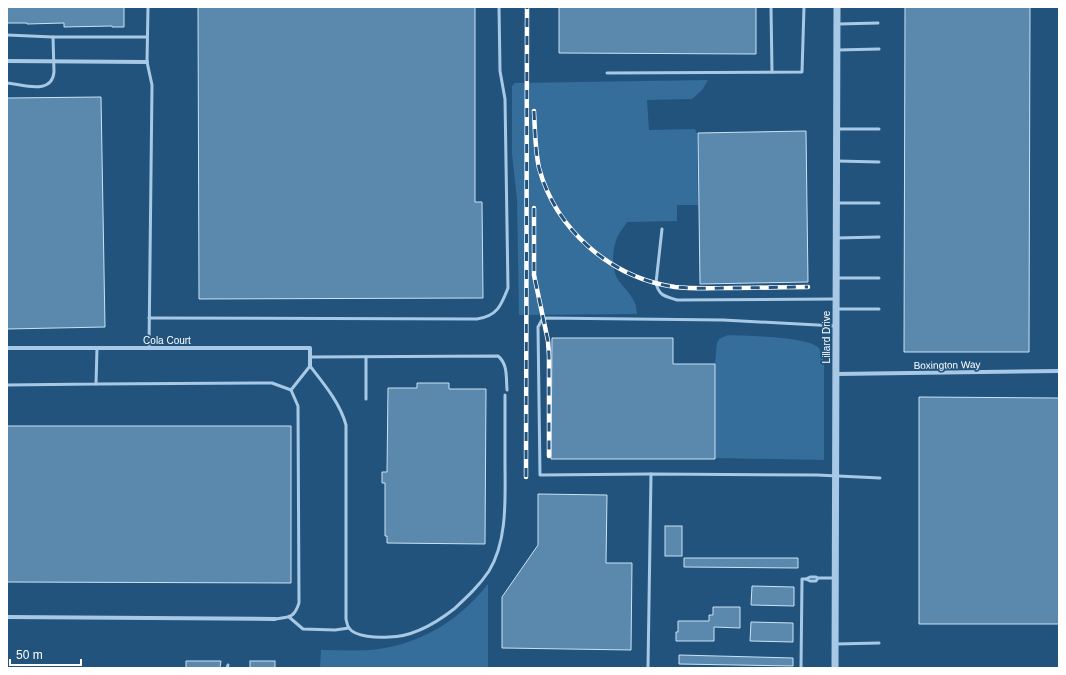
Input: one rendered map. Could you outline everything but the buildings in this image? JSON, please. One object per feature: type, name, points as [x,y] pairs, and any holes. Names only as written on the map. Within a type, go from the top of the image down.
[{"type":"street","name":"Lillard Drive","points":[[835,668],[837,7]]},
{"type":"street","points":[[7,61],[147,62]]},
{"type":"street","name":"Cola Court","points":[[7,348],[310,348],[310,358]]},
{"type":"street","points":[[310,358],[310,366]]},
{"type":"street","name":"Boxington Way","points":[[836,374],[1059,371]]},
{"type":"street","points":[[7,616],[275,618]]},
{"type":"lane","points":[[148,7],[147,62],[152,85],[149,348]]},
{"type":"lane","points":[[149,318],[477,319],[488,317],[500,307],[508,288],[505,99],[500,71],[499,7]]},
{"type":"lane","points":[[771,7],[772,72]]},
{"type":"lane","points":[[606,73],[802,72],[804,7]]},
{"type":"lane","points":[[837,24],[878,23]]},
{"type":"lane","points":[[7,35],[53,37],[147,37]]},
{"type":"lane","points":[[7,83],[30,87],[42,86],[50,82],[53,78],[53,37]]},
{"type":"lane","points":[[837,50],[878,49]]},
{"type":"lane","points":[[836,129],[879,129]]},
{"type":"lane","points":[[836,161],[879,162]]},
{"type":"lane","points":[[836,203],[879,203]]},
{"type":"lane","points":[[662,229],[656,283],[658,290],[664,296],[677,300],[836,298]]},
{"type":"lane","points":[[836,238],[879,237]]},
{"type":"lane","points":[[836,278],[879,278]]},
{"type":"lane","points":[[836,309],[879,309]]},
{"type":"lane","points":[[836,326],[730,320],[543,318],[538,327],[540,475],[817,475],[880,478]]},
{"type":"lane","points":[[96,348],[96,384]]},
{"type":"lane","points":[[310,358],[498,356],[503,360],[506,368],[507,390]]},
{"type":"lane","points":[[366,357],[366,399]]},
{"type":"lane","points":[[291,390],[310,366],[328,389],[343,413],[346,425],[346,619],[349,628],[357,634],[386,638],[397,637],[422,629],[447,614],[472,593],[489,570],[499,546],[503,520],[505,395]]},
{"type":"lane","points":[[7,384],[272,383],[291,390],[298,406],[299,603],[296,612],[289,617],[275,618]]},
{"type":"lane","points":[[648,668],[651,474]]},
{"type":"lane","points":[[801,668],[802,579],[810,577],[836,578]]},
{"type":"lane","points":[[289,617],[303,629],[335,630],[349,628]]},
{"type":"lane","points":[[835,644],[878,643]]},
{"type":"shaded area","points":[[708,80],[702,90],[692,99],[647,100],[649,130],[695,129],[697,134],[698,205],[677,205],[677,221],[627,222],[619,234],[615,243],[613,254],[616,276],[633,300],[637,309],[637,314],[519,315],[517,200],[512,154],[512,86],[515,83]]},
{"type":"shaded area","points":[[728,335],[789,339],[811,343],[819,348],[824,361],[824,460],[715,458],[715,363],[717,343],[719,339]]},
{"type":"shaded area","points":[[488,584],[488,668],[320,668],[321,650],[370,650],[388,648],[421,637],[451,620],[477,597]]},
{"type":"railway","points":[[526,477],[527,7]]},
{"type":"railway","points":[[534,111],[535,140],[539,168],[547,191],[558,211],[573,231],[589,247],[608,262],[651,282],[675,287],[808,287]]},
{"type":"railway","points":[[534,208],[534,275],[548,341],[549,356],[549,456]]}]
